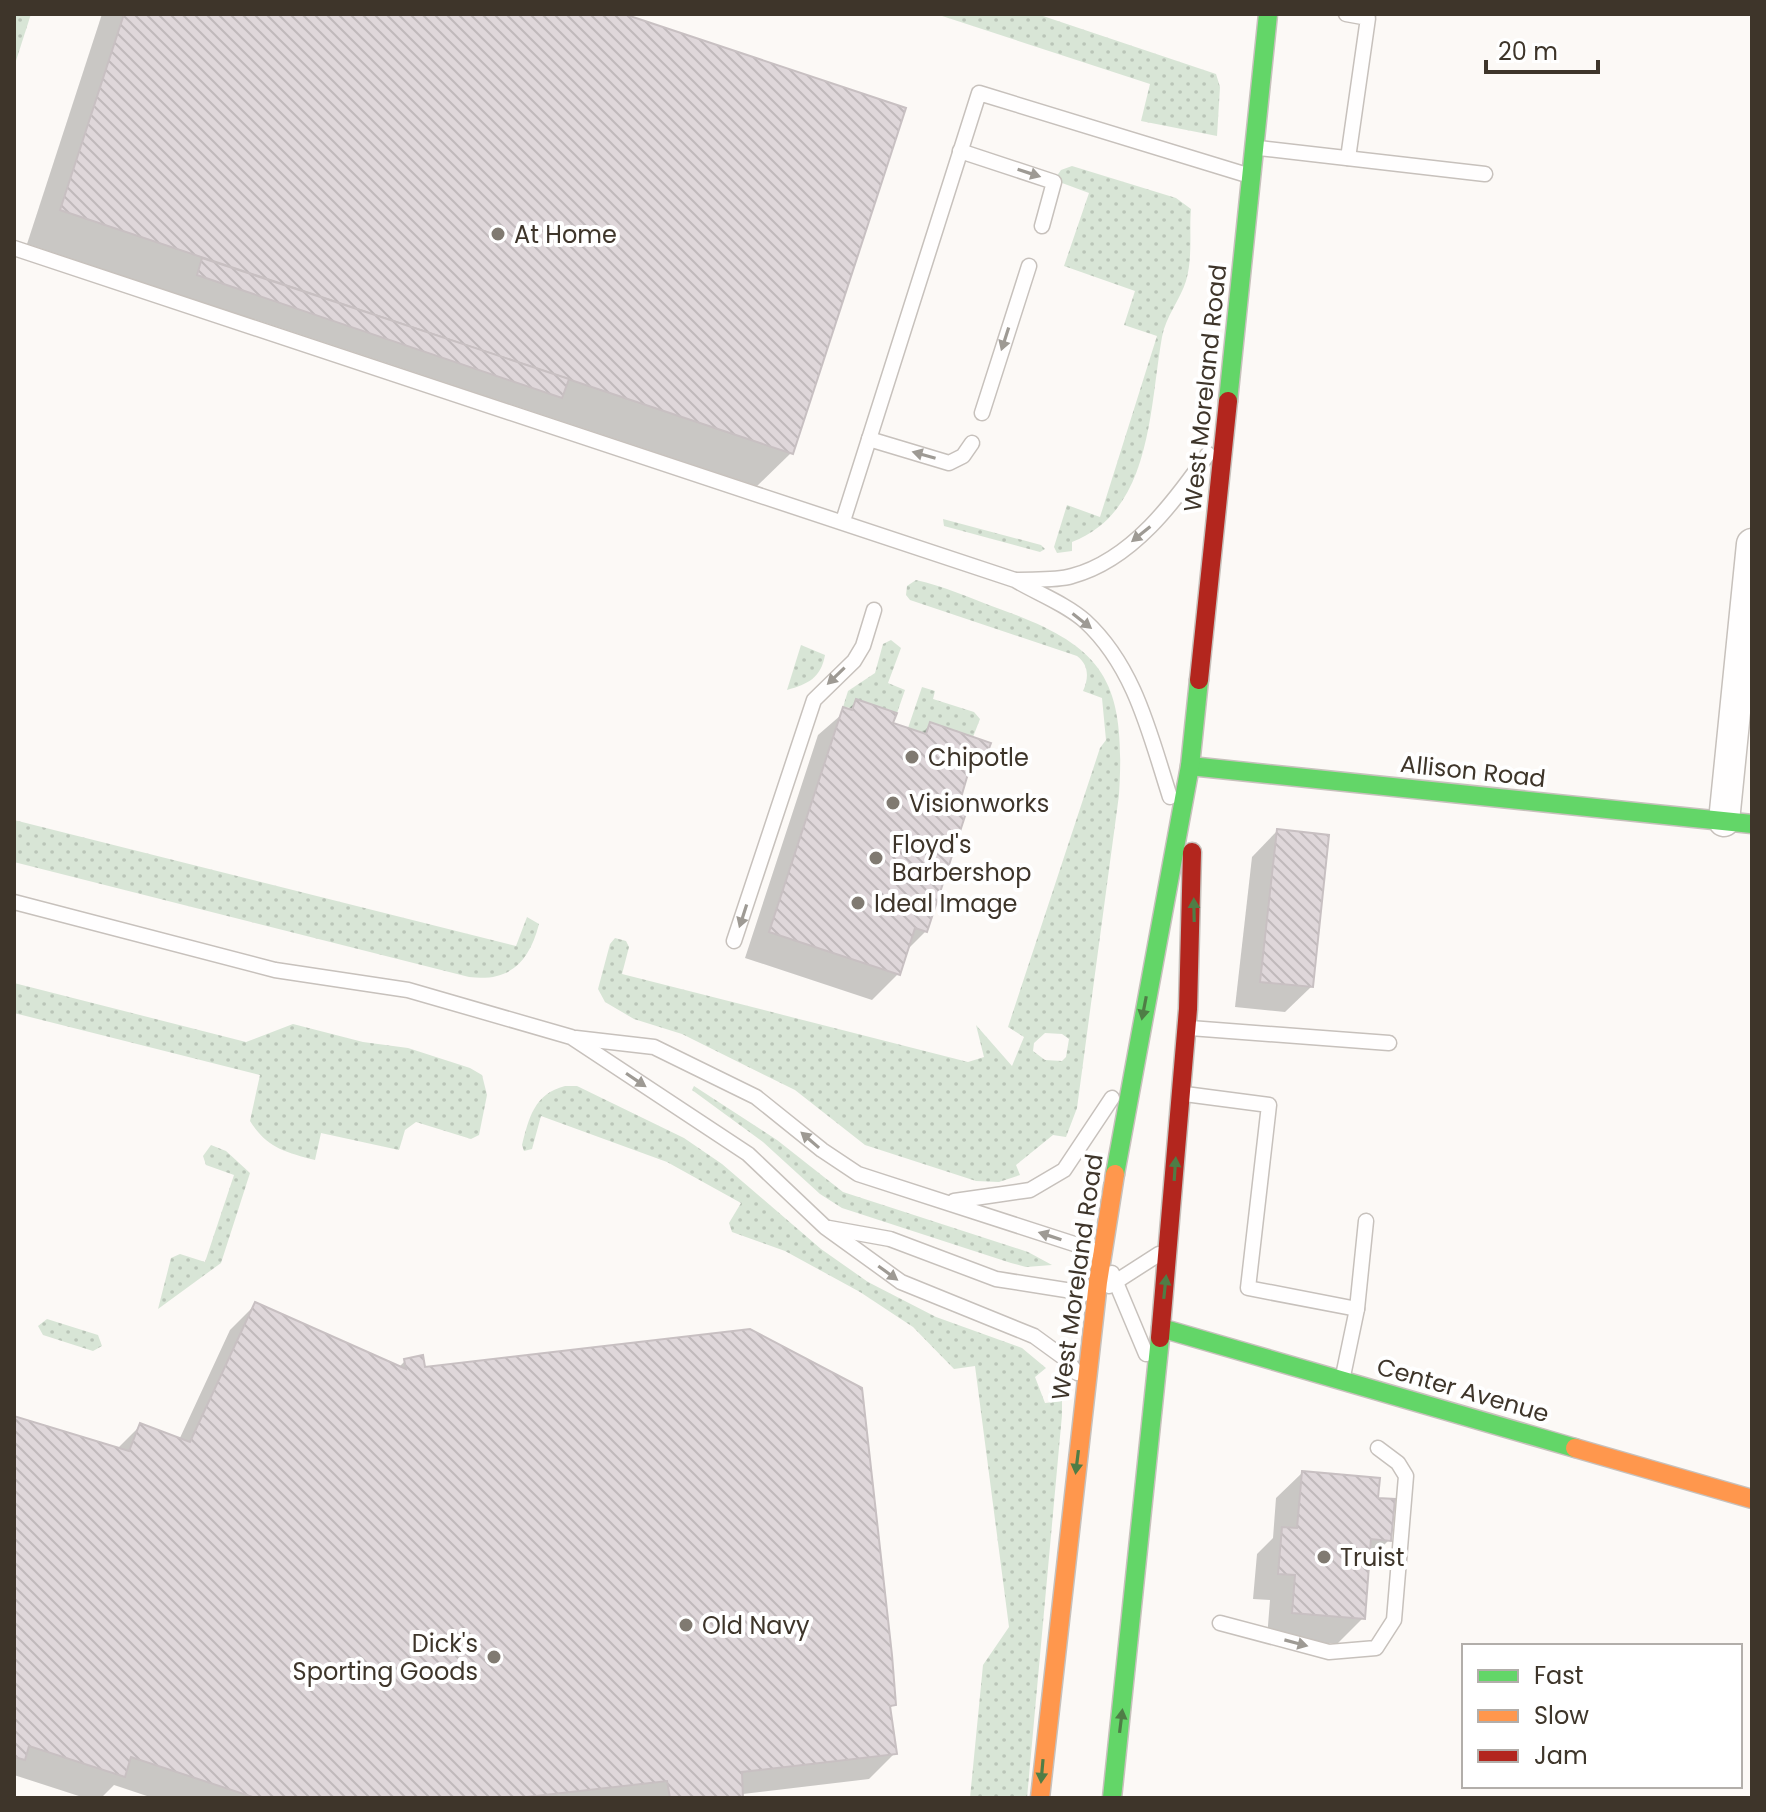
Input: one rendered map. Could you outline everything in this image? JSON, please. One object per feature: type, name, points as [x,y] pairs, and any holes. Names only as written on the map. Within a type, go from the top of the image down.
[{"type":"main road","name":"West Moreland Road","points":[[1040,1798],[1103,1253],[1132,1067],[1190,766],[1268,14]]},
{"type":"main road","name":"West Moreland Road","points":[[1112,1798],[1143,1530],[1186,1028],[1194,921],[1190,766]]},
{"type":"main road","name":"Allison Road","points":[[1190,766],[1738,822]]},
{"type":"main road","name":"Center Avenue","points":[[1161,1328],[1752,1499]]},
{"type":"street","points":[[1738,822],[1752,544]]},
{"type":"lane","points":[[1346,14],[1368,18],[1348,158]]},
{"type":"lane","points":[[843,521],[979,93],[1251,176]]},
{"type":"lane","points":[[1254,147],[1485,174]]},
{"type":"lane","points":[[960,151],[1054,182],[1042,226]]},
{"type":"lane","points":[[14,248],[1015,580],[1082,619],[1113,649],[1141,705],[1179,828]]},
{"type":"lane","points":[[982,413],[1029,266]]},
{"type":"lane","points":[[1015,580],[1072,576],[1116,554],[1167,513],[1225,430]]},
{"type":"lane","points":[[869,439],[949,463],[963,456],[972,443]]},
{"type":"lane","points":[[734,941],[814,700],[854,661],[863,646],[874,610]]},
{"type":"lane","points":[[14,902],[275,970],[408,990],[571,1037],[654,1047],[756,1097],[822,1150],[858,1174],[1103,1253],[1156,1376]]},
{"type":"lane","points":[[1186,1028],[1389,1043]]},
{"type":"lane","points":[[571,1037],[748,1154],[825,1227],[901,1282],[1034,1336],[1067,1360],[1086,1385]]},
{"type":"lane","points":[[945,1202],[988,1199],[1030,1190],[1064,1170],[1132,1067]]},
{"type":"lane","points":[[1181,1093],[1269,1105],[1248,1288],[1357,1309]]},
{"type":"lane","points":[[1342,1381],[1357,1309],[1366,1221]]},
{"type":"lane","points":[[825,1227],[890,1239],[996,1279],[1097,1295],[1169,1247]]},
{"type":"lane","points":[[1220,1623],[1329,1652],[1376,1648],[1394,1620],[1406,1476],[1398,1463],[1378,1448]]},
{"type":"green space","points":[[14,14],[31,14],[14,67]]},
{"type":"green space","points":[[936,14],[1037,14],[1216,74],[1220,87],[1217,136],[1141,121],[1150,84]]},
{"type":"green space","points":[[1072,166],[1176,198],[1191,209],[1190,253],[1186,281],[1162,337],[1149,426],[1132,483],[1118,507],[1098,527],[1072,542],[1072,551],[1057,553],[1054,547],[1067,505],[1100,517],[1157,336],[1124,325],[1135,291],[1064,266],[1089,193],[1054,180],[1061,170]]},
{"type":"green space","points":[[943,519],[1041,545],[1045,549],[1040,552],[944,526]]},
{"type":"green space","points":[[916,580],[956,592],[1034,622],[1063,637],[1085,654],[1101,673],[1112,695],[1118,723],[1119,795],[1077,1108],[1066,1137],[1053,1135],[1016,1165],[1020,1175],[999,1182],[976,1181],[865,1145],[795,1090],[682,1034],[634,1019],[605,1002],[598,989],[610,944],[615,938],[626,941],[629,947],[622,974],[968,1062],[984,1057],[976,1025],[1012,1066],[1024,1037],[1008,1027],[1100,748],[1106,740],[1102,698],[1083,691],[1087,672],[1077,656],[910,600],[906,595],[907,586]],"holes":[[[1045,1033],[1062,1034],[1069,1039],[1066,1057],[1062,1061],[1045,1060],[1033,1051],[1034,1043]]]},
{"type":"green space","points":[[891,640],[901,648],[888,683],[905,690],[897,713],[843,707],[848,691],[875,673],[883,644]]},
{"type":"green space","points":[[801,645],[825,655],[823,663],[812,679],[787,690]]},
{"type":"green space","points":[[922,687],[935,691],[933,699],[974,712],[980,719],[973,737],[930,723],[926,734],[908,728]]},
{"type":"green space","points":[[14,820],[516,946],[527,917],[539,924],[529,949],[515,967],[495,976],[469,977],[14,862]]},
{"type":"green space","points":[[14,983],[246,1042],[293,1024],[363,1042],[408,1048],[470,1068],[482,1075],[487,1095],[479,1135],[471,1139],[416,1122],[405,1130],[399,1150],[321,1133],[315,1160],[295,1154],[270,1143],[250,1121],[260,1075],[14,1013]]},
{"type":"green space","points":[[565,1086],[577,1086],[684,1138],[722,1164],[821,1249],[868,1282],[936,1317],[1022,1348],[1046,1368],[1035,1377],[1045,1403],[1062,1401],[1062,1415],[1027,1798],[970,1798],[983,1665],[1009,1627],[975,1366],[954,1369],[913,1327],[860,1292],[785,1251],[732,1232],[729,1223],[741,1203],[667,1162],[541,1116],[532,1149],[524,1151],[522,1145],[534,1108],[546,1095]]},
{"type":"green space","points":[[694,1086],[777,1140],[843,1192],[1028,1252],[1052,1265],[1026,1267],[1011,1263],[842,1208],[820,1194],[763,1142],[692,1090]]},
{"type":"green space","points":[[211,1145],[226,1151],[250,1173],[221,1263],[158,1309],[171,1258],[180,1254],[205,1262],[234,1175],[206,1165],[203,1156]]},
{"type":"green space","points":[[47,1319],[98,1335],[102,1346],[93,1351],[43,1335],[38,1326]]},
{"type":"building","name":"At Home","points":[[124,14],[624,14],[906,108],[793,454],[60,210]]},
{"type":"building","points":[[202,258],[569,379],[562,398],[197,275]]},
{"type":"building","points":[[856,699],[897,713],[893,723],[926,734],[930,722],[991,743],[983,764],[972,760],[960,801],[969,804],[927,932],[915,928],[900,975],[769,932],[843,707],[852,710]]},
{"type":"building","points":[[1277,829],[1329,835],[1313,987],[1260,982]]},
{"type":"building","points":[[255,1302],[406,1369],[404,1359],[423,1355],[425,1367],[750,1329],[862,1388],[892,1655],[896,1705],[890,1706],[897,1754],[742,1772],[743,1798],[670,1798],[667,1781],[518,1798],[256,1798],[131,1757],[125,1777],[29,1746],[25,1760],[14,1757],[14,1416],[129,1451],[140,1423],[190,1442]]},
{"type":"building","name":"Truist","points":[[1302,1471],[1380,1478],[1378,1498],[1395,1499],[1391,1541],[1371,1539],[1365,1619],[1292,1613],[1295,1575],[1278,1574],[1282,1527],[1297,1528]]},
{"type":"traffic: fast","points":[[1228,401],[1268,14]]},
{"type":"traffic: fast","points":[[1115,1174],[1190,766],[1199,680]]},
{"type":"traffic: fast","points":[[1190,766],[1752,824]]},
{"type":"traffic: fast","points":[[1161,1328],[1575,1448]]},
{"type":"traffic: fast","points":[[1112,1798],[1160,1338]]},
{"type":"traffic: slow","points":[[1040,1798],[1098,1282],[1115,1174]]},
{"type":"traffic: slow","points":[[1575,1448],[1752,1499]]},
{"type":"traffic: jam","points":[[1199,680],[1228,401]]},
{"type":"traffic: jam","points":[[1160,1338],[1188,1009],[1192,852]]},
{"type":"place","name":"At Home","points":[[498,234]]},
{"type":"place","name":"Chipotle","points":[[912,757]]},
{"type":"place","name":"Visionworks","points":[[893,803]]},
{"type":"place","name":"Floyd's Barbershop","points":[[876,858]]},
{"type":"place","name":"Ideal Image","points":[[858,903]]},
{"type":"place","name":"Truist","points":[[1324,1557]]},
{"type":"place","name":"Old Navy","points":[[686,1625]]},
{"type":"place","name":"Dick's Sporting Goods","points":[[494,1657]]}]
